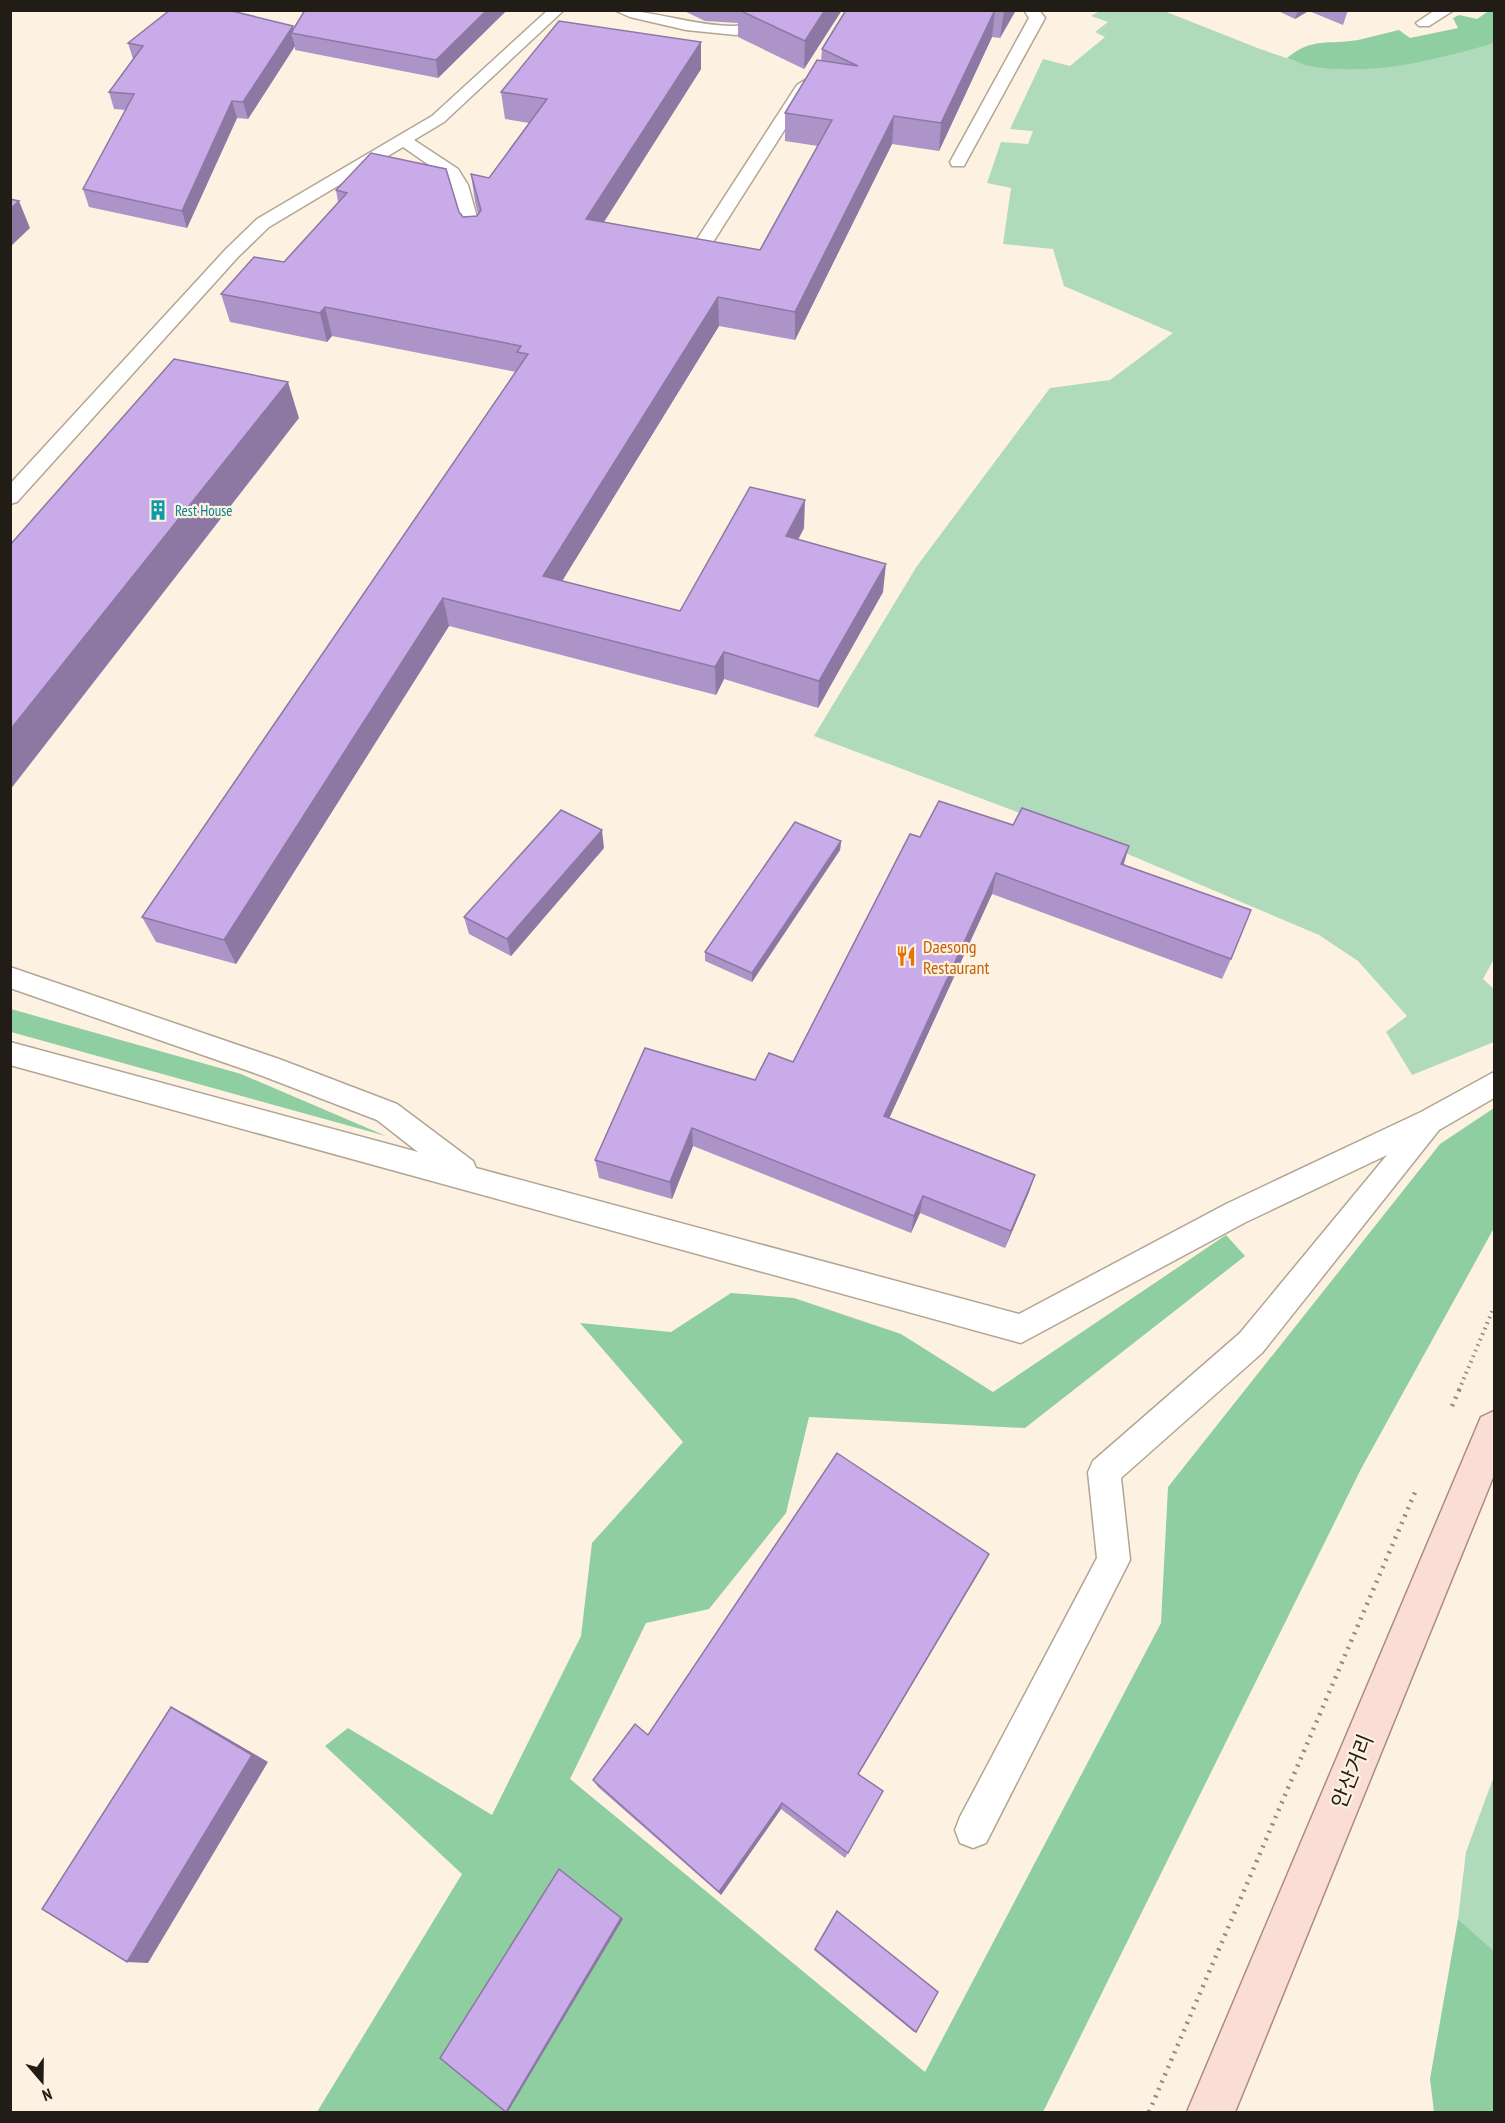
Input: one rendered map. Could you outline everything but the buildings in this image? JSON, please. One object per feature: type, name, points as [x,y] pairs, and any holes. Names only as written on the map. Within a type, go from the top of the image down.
[{"type":"main road","name":"안산거리","points":[[1211,2112],[1494,1430]]},
{"type":"lane","points":[[10,497],[232,253],[263,223],[438,119],[557,10]]},
{"type":"lane","points":[[621,10],[652,19],[726,30],[750,29],[793,10]]},
{"type":"lane","points":[[958,162],[1037,18],[1031,10]]},
{"type":"lane","points":[[1424,23],[1447,10]]},
{"type":"lane","points":[[699,250],[814,70]]},
{"type":"lane","points":[[404,139],[421,154],[452,173],[459,185],[474,239]]},
{"type":"lane","points":[[10,977],[270,1066],[387,1112],[474,1178]]},
{"type":"lane","points":[[10,1053],[1021,1329],[1236,1213],[1431,1121],[1494,1084]]},
{"type":"lane","points":[[973,1830],[1114,1560],[1104,1472],[1251,1343],[1431,1121]]},
{"type":"path","points":[[1448,1415],[1494,1306]]},
{"type":"path","points":[[1149,2112],[1420,1481]]},
{"type":"green space","points":[[1101,10],[1164,11],[1260,49],[1316,68],[1350,70],[1384,67],[1494,43],[1494,959],[1483,979],[1494,989],[1494,1042],[1412,1075],[1386,1032],[1407,1016],[1358,961],[1319,935],[1111,847],[814,736],[917,566],[1050,388],[1110,380],[1173,333],[1064,286],[1053,249],[1003,244],[1011,188],[987,183],[1001,142],[1028,144],[1033,131],[1010,129],[1043,59],[1070,66],[1105,37],[1095,32],[1108,22],[1091,16]]},
{"type":"green space","points":[[1490,10],[1494,11],[1494,43],[1452,55],[1408,64],[1341,70],[1315,67],[1287,58],[1296,51],[1313,44],[1358,40],[1399,30],[1410,38],[1458,28],[1453,18],[1459,15],[1477,19]]},
{"type":"green space","points":[[11,1009],[241,1074],[386,1136],[11,1032]]},
{"type":"green space","points":[[1494,1108],[1494,1228],[1361,1469],[1043,2112],[317,2112],[462,1874],[325,1746],[348,1728],[492,1815],[581,1636],[592,1543],[683,1442],[580,1323],[671,1332],[731,1293],[794,1298],[901,1334],[993,1392],[1226,1235],[1245,1256],[1025,1428],[809,1417],[786,1513],[709,1609],[646,1623],[570,1779],[925,2072],[1161,1623],[1168,1487],[1440,1144]]},
{"type":"green space","points":[[1494,1776],[1494,1951],[1458,1919],[1466,1852]]},
{"type":"green space","points":[[1458,1919],[1494,1951],[1494,2112],[1434,2112],[1430,2079]]},
{"type":"place","name":"Rest House","points":[[158,510]]},
{"type":"place","name":"Daesong Restaurant","points":[[906,956]]}]
